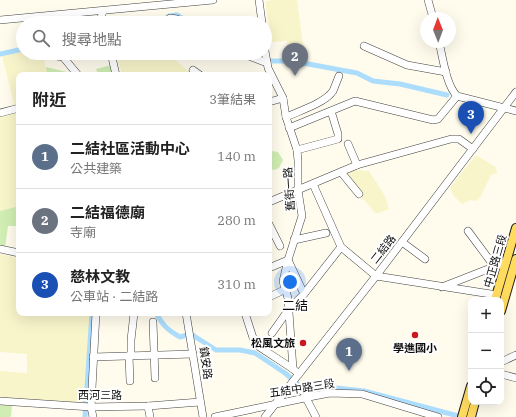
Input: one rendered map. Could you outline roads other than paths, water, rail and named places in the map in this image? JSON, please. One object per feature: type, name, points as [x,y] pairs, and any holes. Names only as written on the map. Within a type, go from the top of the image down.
[{"type":"main road","name":"中正路三段","points":[[496,297],[516,228]]},
{"type":"main road","name":"中正路三段","points":[[504,301],[516,259]]},
{"type":"main road","points":[[462,417],[468,396]]},
{"type":"main road","points":[[471,417],[474,405]]},
{"type":"street","points":[[46,16],[213,0]]},
{"type":"street","points":[[259,0],[261,16]]},
{"type":"street","points":[[428,0],[431,12]]},
{"type":"street","points":[[102,16],[103,11]]},
{"type":"street","points":[[0,20],[16,19]]},
{"type":"street","points":[[364,46],[407,65],[446,72]]},
{"type":"street","points":[[440,48],[446,72],[455,98]]},
{"type":"street","points":[[66,60],[76,72]]},
{"type":"street","points":[[113,60],[115,72]]},
{"type":"street","points":[[261,60],[267,63]]},
{"type":"street","name":"舊街一路","points":[[267,60],[269,72]]},
{"type":"street","points":[[286,117],[315,104],[326,97],[333,91],[339,76]]},
{"type":"street","name":"舊街一路","points":[[272,82],[283,98],[286,117],[297,150],[298,161],[298,190],[302,216],[283,281],[286,289],[289,309],[293,369]]},
{"type":"street","name":"二結路","points":[[265,417],[376,276],[516,92]]},
{"type":"street","points":[[272,101],[283,98]]},
{"type":"street","points":[[455,98],[504,108],[516,112]]},
{"type":"street","points":[[289,128],[355,101],[433,120],[438,119],[455,98]]},
{"type":"street","points":[[0,113],[16,109]]},
{"type":"street","points":[[297,150],[338,139],[331,110]]},
{"type":"street","points":[[272,201],[356,165],[452,139],[459,139],[473,149]]},
{"type":"street","points":[[348,144],[356,165]]},
{"type":"street","points":[[341,172],[358,194]]},
{"type":"street","points":[[313,184],[341,247],[376,276],[496,297]]},
{"type":"street","points":[[468,231],[494,266]]},
{"type":"street","points":[[294,240],[326,233]]},
{"type":"street","points":[[272,238],[280,246]]},
{"type":"street","points":[[402,242],[425,259]]},
{"type":"street","points":[[272,333],[289,309],[304,294],[341,247]]},
{"type":"street","points":[[0,249],[16,252]]},
{"type":"street","points":[[272,267],[288,260],[304,294]]},
{"type":"street","points":[[442,287],[506,262]]},
{"type":"street","points":[[272,296],[286,289]]},
{"type":"street","points":[[93,417],[93,357],[96,316]]},
{"type":"street","points":[[130,381],[130,356],[134,316]]},
{"type":"street","name":"鎮安路","points":[[187,316],[192,342],[202,417]]},
{"type":"street","points":[[247,316],[255,344],[293,369],[295,379],[306,394],[314,396]]},
{"type":"street","points":[[153,322],[155,378]]},
{"type":"street","points":[[93,357],[193,354]]},
{"type":"street","points":[[504,361],[516,355]]},
{"type":"street","points":[[504,375],[516,378]]},
{"type":"street","name":"五結中路三段","points":[[215,417],[275,403],[330,393],[362,394],[438,417]]},
{"type":"street","points":[[306,398],[316,417]]},
{"type":"street","name":"西河三路","points":[[0,401],[92,407],[148,406],[200,402]]},
{"type":"street","points":[[148,406],[150,417]]},
{"type":"waterway","points":[[169,16],[179,16]]},
{"type":"waterway","points":[[0,54],[16,51]]},
{"type":"waterway","points":[[265,60],[292,61],[357,73],[373,81],[400,84],[447,95]]},
{"type":"waterway","points":[[85,417],[92,316]]},
{"type":"waterway","points":[[158,316],[166,327],[180,337],[191,334],[216,350],[240,350],[255,353],[285,373],[301,387],[308,389],[327,387],[364,391],[462,417]]},
{"type":"place","name":"二結福德廟","points":[[295,76]]},
{"type":"place","name":"慈林文教","points":[[471,134]]},
{"type":"place","name":"學進國小","points":[[415,335]]},
{"type":"place","name":"松風文旅","points":[[303,343]]},
{"type":"place","name":"二結社區活動中心","points":[[349,371]]},
{"type":"district","name":"二結","points":[[295,305]]}]
